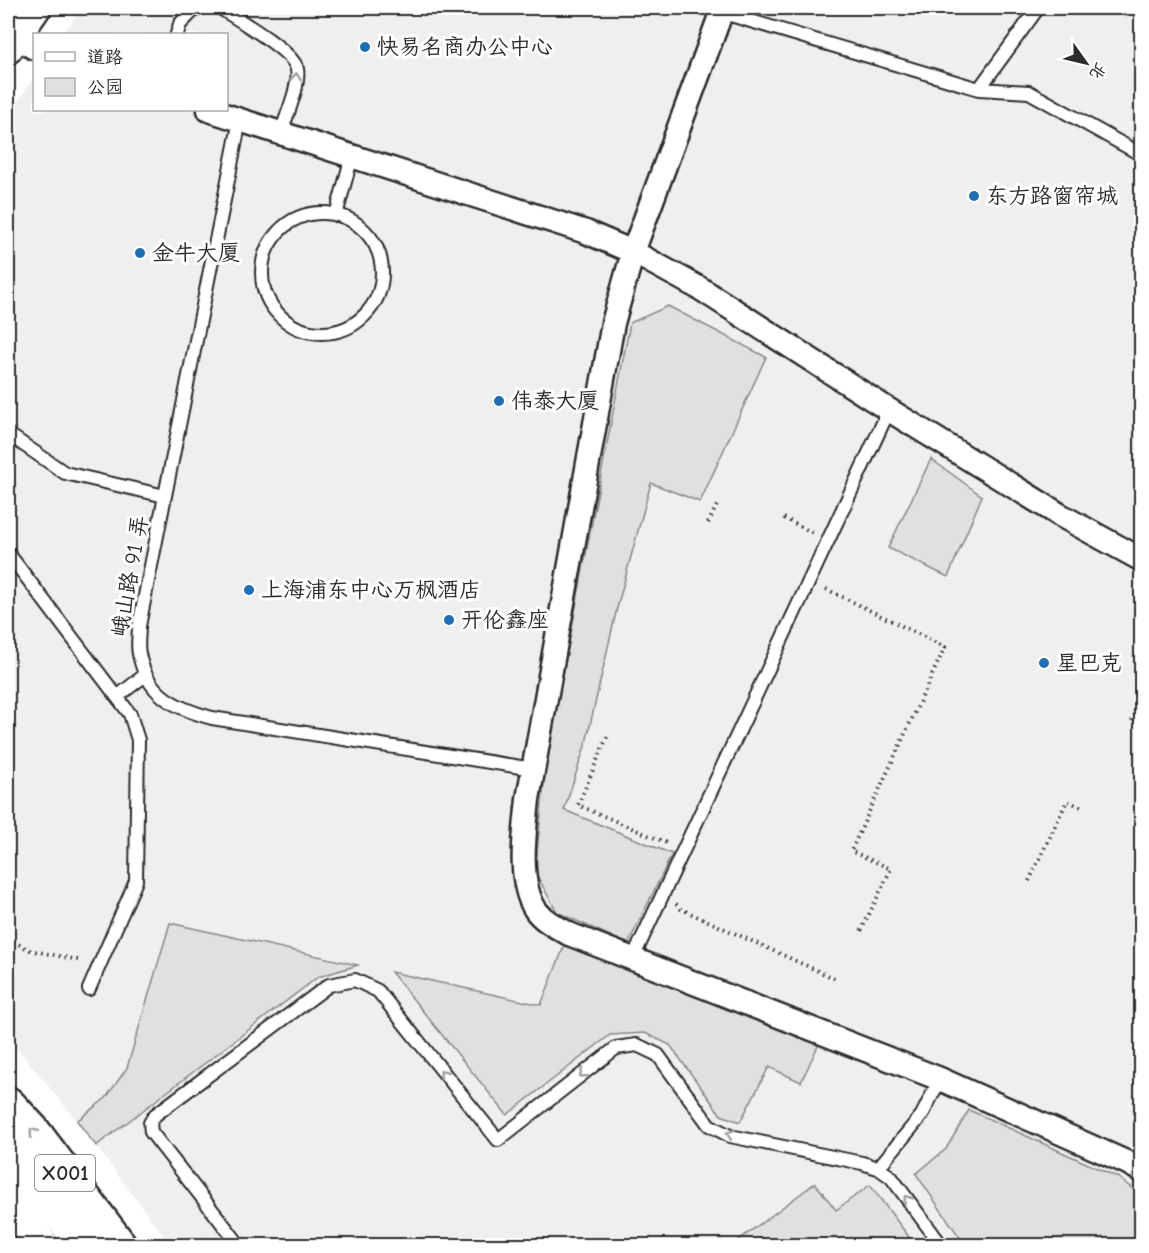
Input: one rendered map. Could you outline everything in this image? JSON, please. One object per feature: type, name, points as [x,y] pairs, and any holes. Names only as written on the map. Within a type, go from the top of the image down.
[{"type":"main road","name":"X001","points":[[8,1104],[33,1131],[120,1245]]},
{"type":"main road","points":[[8,1146],[84,1245]]},
{"type":"main road","name":"X001","points":[[8,1194],[42,1245]]},
{"type":"street","points":[[16,41],[36,8]]},
{"type":"street","points":[[717,9],[633,252],[613,323],[528,799],[524,845],[529,896],[536,910],[549,922],[569,934],[940,1079],[1128,1162],[1142,1171]]},
{"type":"street","points":[[212,111],[586,232],[633,252],[701,289],[889,410],[1060,515],[1142,560]]},
{"type":"lane","points":[[177,33],[180,24],[196,8]]},
{"type":"lane","points":[[220,8],[288,54],[297,67],[296,82],[281,133]]},
{"type":"lane","points":[[979,89],[1038,8]]},
{"type":"lane","points":[[717,9],[979,89],[1029,92],[1142,155]]},
{"type":"lane","name":"峨山路 91 弄","points":[[240,120],[139,626],[138,652],[145,675],[160,695],[184,710],[212,718],[533,769]]},
{"type":"lane","points":[[336,215],[352,156]]},
{"type":"lane","points":[[325,213],[336,215],[345,217],[362,228],[375,244],[382,263],[382,284],[375,302],[364,317],[348,328],[329,333],[310,332],[292,326],[278,313],[267,297],[262,278],[264,259],[272,240],[286,225],[304,216],[325,213]]},
{"type":"lane","points":[[633,958],[889,410]]},
{"type":"lane","points":[[8,434],[65,473],[165,496]]},
{"type":"lane","points":[[8,553],[130,714],[138,740],[136,881],[90,989]]},
{"type":"lane","points":[[117,697],[145,675]]},
{"type":"lane","points":[[240,1245],[151,1132],[150,1123],[155,1115],[329,984],[356,980],[378,991],[498,1140],[616,1048],[637,1046],[658,1055],[710,1125],[730,1136],[878,1168],[891,1177],[942,1245]]},
{"type":"lane","points":[[878,1168],[922,1115],[940,1079]]},
{"type":"path","points":[[708,523],[717,506]]},
{"type":"path","points":[[784,518],[828,540]]},
{"type":"path","points":[[809,580],[945,647],[851,851],[891,869],[861,931]]},
{"type":"path","points":[[1132,721],[1142,699]]},
{"type":"path","points":[[607,736],[578,805],[683,850]]},
{"type":"path","points":[[1029,881],[1067,801],[1082,807]]},
{"type":"path","points":[[664,891],[681,909],[838,980]]},
{"type":"path","points":[[8,939],[30,950],[100,965]]},
{"type":"shaded area","points":[[81,8],[1141,8],[1141,1245],[171,1245],[77,1121],[8,1037],[8,117],[33,79],[33,111],[228,111],[228,33],[64,33]]},
{"type":"green space","points":[[668,306],[766,357],[700,502],[651,483],[617,608],[586,743],[564,810],[672,854],[628,944],[557,912],[535,872],[546,763],[630,323]]},
{"type":"green space","points":[[931,459],[982,496],[948,577],[888,548]]},
{"type":"green space","points":[[170,923],[358,965],[318,977],[96,1146],[77,1121],[106,1098],[127,1068]]},
{"type":"green space","points":[[569,934],[824,1033],[801,1082],[769,1067],[740,1122],[721,1115],[670,1045],[645,1033],[610,1035],[507,1115],[391,972],[541,1005]]},
{"type":"green space","points":[[969,1110],[1117,1177],[1141,1195],[1141,1245],[965,1245],[916,1174],[946,1149]]},
{"type":"green space","points":[[815,1183],[836,1210],[870,1185],[912,1241],[906,1246],[732,1245]]},
{"type":"tunnel","points":[[8,1230],[19,1246]]},
{"type":"place","name":"快易名商办公中心","points":[[365,47]]},
{"type":"place","name":"东方路窗帘城","points":[[974,196]]},
{"type":"place","name":"金牛大厦","points":[[140,253]]},
{"type":"place","name":"伟泰大厦","points":[[499,401]]},
{"type":"place","name":"上海浦东中心万枫酒店","points":[[249,590]]},
{"type":"place","name":"开伦鑫座","points":[[449,620]]},
{"type":"place","name":"星巴克","points":[[1044,663]]}]
